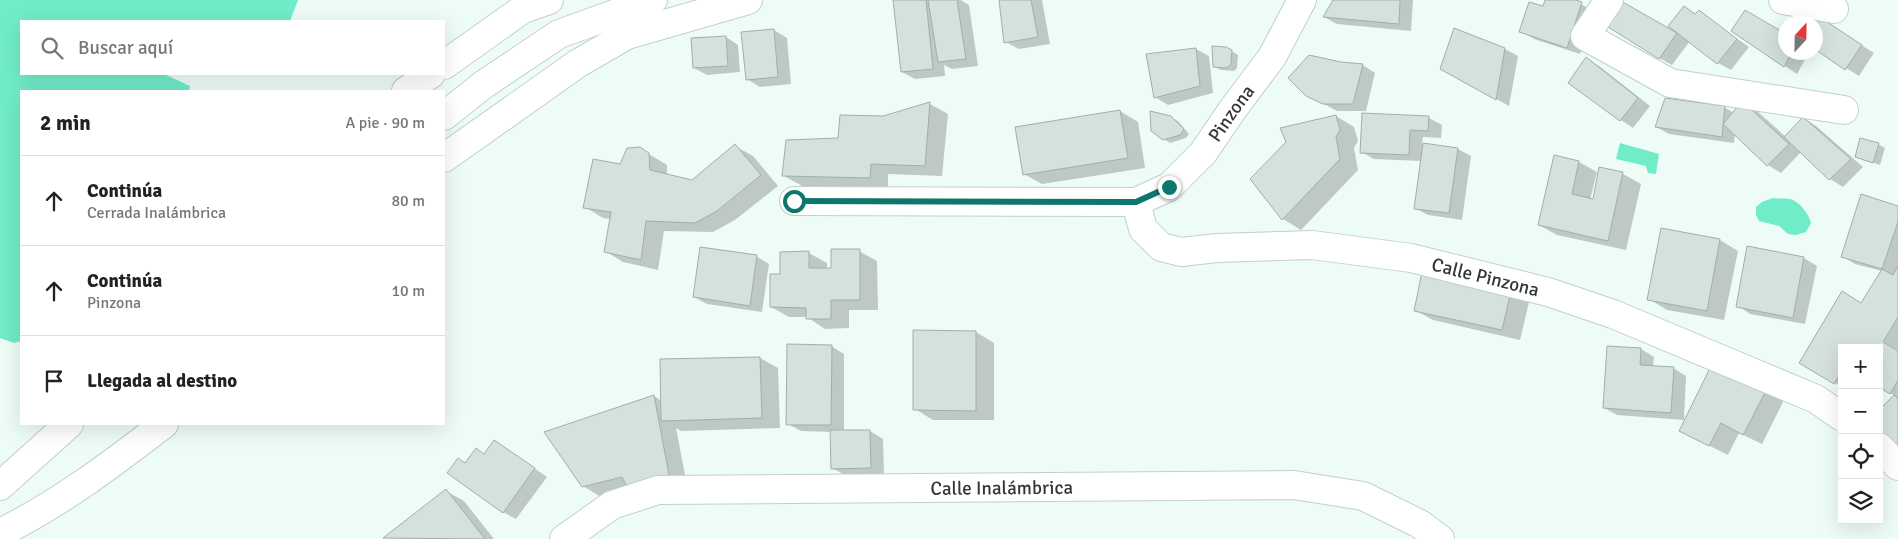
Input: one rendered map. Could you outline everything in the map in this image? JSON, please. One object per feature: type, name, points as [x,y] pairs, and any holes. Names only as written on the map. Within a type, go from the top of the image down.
[{"type":"street","points":[[445,64],[523,9],[549,0]]},
{"type":"street","points":[[445,115],[483,85],[560,34],[653,0]]},
{"type":"street","points":[[445,157],[577,64],[627,35],[748,0]]},
{"type":"street","name":"Pinzona","points":[[1136,202],[1169,187],[1203,153],[1272,57],[1302,0]]},
{"type":"street","points":[[1609,0],[1585,36],[1670,83],[1844,110]]},
{"type":"street","points":[[1784,0],[1834,9]]},
{"type":"street","points":[[407,90],[430,75]]},
{"type":"street","points":[[794,201],[1136,202]]},
{"type":"street","name":"Calle Pinzona","points":[[1136,202],[1143,229],[1161,247],[1181,252],[1217,248],[1312,244],[1411,258],[1548,292],[1613,314],[1816,399],[1838,414]]},
{"type":"street","points":[[0,486],[68,425]]},
{"type":"street","points":[[0,533],[22,522],[100,473],[163,425]]},
{"type":"street","points":[[1883,451],[1898,466]]},
{"type":"street","name":"Calle Inalámbrica","points":[[564,539],[612,505],[658,490],[1294,485],[1363,496],[1420,524],[1440,539]]},
{"type":"shaded area","points":[[0,0],[298,0],[290,20],[20,20],[20,75],[166,75],[190,86],[189,90],[20,90],[20,341],[14,343],[0,338]]},
{"type":"shaded area","points":[[1620,143],[1659,154],[1656,174],[1648,173],[1646,166],[1616,159]]},
{"type":"shaded area","points":[[1773,198],[1790,199],[1800,205],[1811,223],[1806,232],[1796,235],[1788,234],[1779,226],[1759,221],[1756,215],[1756,207],[1762,202]]},
{"type":"building","points":[[893,0],[926,0],[933,69],[901,72]]},
{"type":"building","points":[[928,0],[957,0],[966,59],[938,62]]},
{"type":"building","points":[[999,0],[1031,0],[1038,37],[1004,43]]},
{"type":"building","points":[[1333,0],[1400,0],[1399,24],[1323,17]]},
{"type":"building","points":[[1545,0],[1576,0],[1582,2],[1567,48],[1519,32],[1529,2],[1543,6]]},
{"type":"building","points":[[1621,1],[1677,33],[1659,59],[1605,25]]},
{"type":"building","points":[[1684,6],[1695,14],[1699,10],[1737,39],[1717,64],[1668,26]]},
{"type":"building","points":[[1745,10],[1778,29],[1778,60],[1788,60],[1784,67],[1731,31]]},
{"type":"building","points":[[1809,10],[1817,15],[1806,15]]},
{"type":"building","points":[[1823,19],[1862,45],[1845,70],[1823,55]]},
{"type":"building","points":[[1454,28],[1505,48],[1496,100],[1440,69]]},
{"type":"building","points":[[774,29],[778,77],[746,80],[741,32]]},
{"type":"building","points":[[726,36],[728,66],[693,68],[691,38]]},
{"type":"building","points":[[1212,46],[1226,47],[1232,50],[1231,64],[1227,68],[1213,67]]},
{"type":"building","points":[[1196,48],[1200,86],[1154,98],[1146,54]]},
{"type":"building","points":[[1309,55],[1341,62],[1363,64],[1353,104],[1323,104],[1306,96],[1288,78]]},
{"type":"building","points":[[1586,57],[1638,98],[1620,121],[1568,83]]},
{"type":"building","points":[[1665,98],[1725,106],[1722,137],[1655,127]]},
{"type":"building","points":[[1742,101],[1789,144],[1767,166],[1723,124]]},
{"type":"building","points":[[930,102],[925,166],[871,164],[870,178],[782,176],[786,140],[838,138],[840,115],[883,116]]},
{"type":"building","points":[[1120,110],[1128,158],[1023,175],[1015,127]]},
{"type":"building","points":[[1150,111],[1171,116],[1184,129],[1180,135],[1163,140],[1151,131]]},
{"type":"building","points":[[1362,113],[1429,116],[1428,131],[1410,130],[1409,155],[1360,153]]},
{"type":"building","points":[[1336,115],[1340,130],[1336,137],[1340,159],[1282,220],[1250,179],[1286,142],[1280,128]]},
{"type":"building","points":[[1803,117],[1851,159],[1829,180],[1784,137]]},
{"type":"building","points":[[1860,138],[1879,143],[1873,163],[1855,157]]},
{"type":"building","points":[[1423,143],[1458,148],[1449,213],[1414,209]]},
{"type":"building","points":[[735,144],[761,175],[717,211],[695,223],[646,221],[641,260],[604,252],[611,212],[583,208],[593,159],[620,164],[627,148],[640,147],[649,153],[650,170],[692,180]]},
{"type":"building","points":[[1554,155],[1579,161],[1572,194],[1593,199],[1599,167],[1623,172],[1608,241],[1538,225]]},
{"type":"building","points":[[1861,194],[1898,206],[1898,222],[1882,269],[1841,257]]},
{"type":"building","points":[[1661,228],[1720,239],[1707,311],[1647,300]]},
{"type":"building","points":[[1747,246],[1804,257],[1793,318],[1736,307]]},
{"type":"building","points":[[700,247],[757,255],[750,306],[693,297]]},
{"type":"building","points":[[831,249],[860,249],[860,300],[831,300],[831,319],[806,319],[806,308],[770,307],[770,274],[780,274],[780,252],[809,251],[809,268],[831,268]]},
{"type":"building","points":[[1898,266],[1898,317],[1883,342],[1898,351],[1898,380],[1890,394],[1883,390],[1883,344],[1838,344],[1838,377],[1834,384],[1799,363],[1842,291],[1861,303],[1882,269],[1893,275]]},
{"type":"building","points":[[1423,267],[1512,287],[1502,330],[1414,311]]},
{"type":"building","points":[[913,330],[976,331],[976,411],[913,410]]},
{"type":"building","points":[[787,344],[832,345],[831,425],[786,425]]},
{"type":"building","points":[[1607,346],[1641,348],[1640,365],[1674,367],[1671,413],[1603,408]]},
{"type":"building","points":[[760,357],[762,418],[661,421],[660,359]]},
{"type":"building","points":[[1710,368],[1729,378],[1734,369],[1768,387],[1743,435],[1721,423],[1709,446],[1679,431]]},
{"type":"building","points":[[654,395],[670,480],[628,489],[622,477],[582,487],[544,432]]},
{"type":"building","points":[[1894,395],[1898,399],[1898,458],[1883,443],[1883,406]]},
{"type":"building","points":[[830,430],[870,430],[871,468],[831,469]]},
{"type":"building","points":[[494,440],[535,468],[503,513],[447,473],[458,458],[465,463],[476,448],[484,454]]},
{"type":"building","points":[[446,489],[485,539],[383,538]]},
{"type":"route","points":[[794,201],[1136,202],[1169,187]]}]
